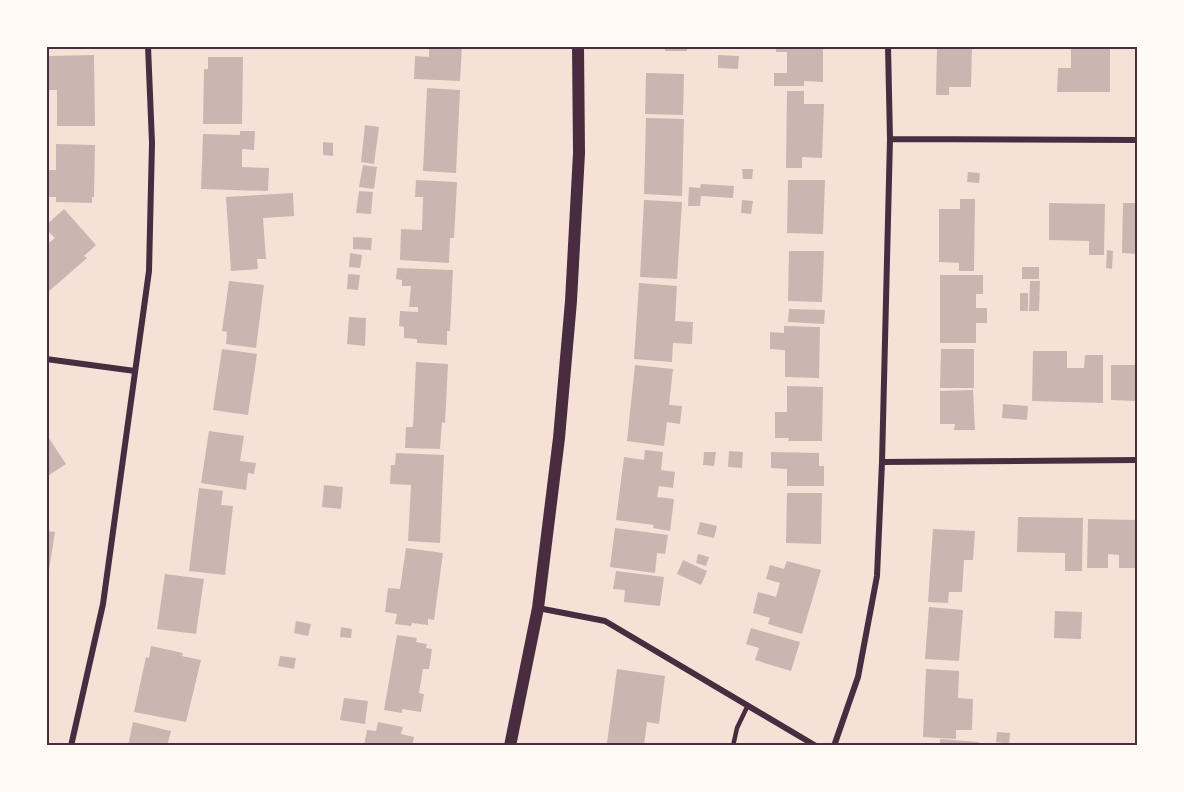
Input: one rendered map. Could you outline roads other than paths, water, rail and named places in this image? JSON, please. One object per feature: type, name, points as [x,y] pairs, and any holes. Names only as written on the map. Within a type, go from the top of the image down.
[{"type":"main road","points":[[510,746],[538,608],[558,438],[571,301],[579,153],[578,46]]},
{"type":"street","points":[[71,746],[103,604],[148,271],[152,143],[148,46]]},
{"type":"street","points":[[834,746],[858,677],[877,576],[890,139],[888,46]]},
{"type":"street","points":[[890,139],[1137,140]]},
{"type":"street","points":[[46,359],[135,371]]},
{"type":"street","points":[[882,462],[1137,460]]},
{"type":"street","points":[[538,608],[605,621],[816,746]]},
{"type":"lane","points":[[733,746],[737,728],[748,705]]}]
